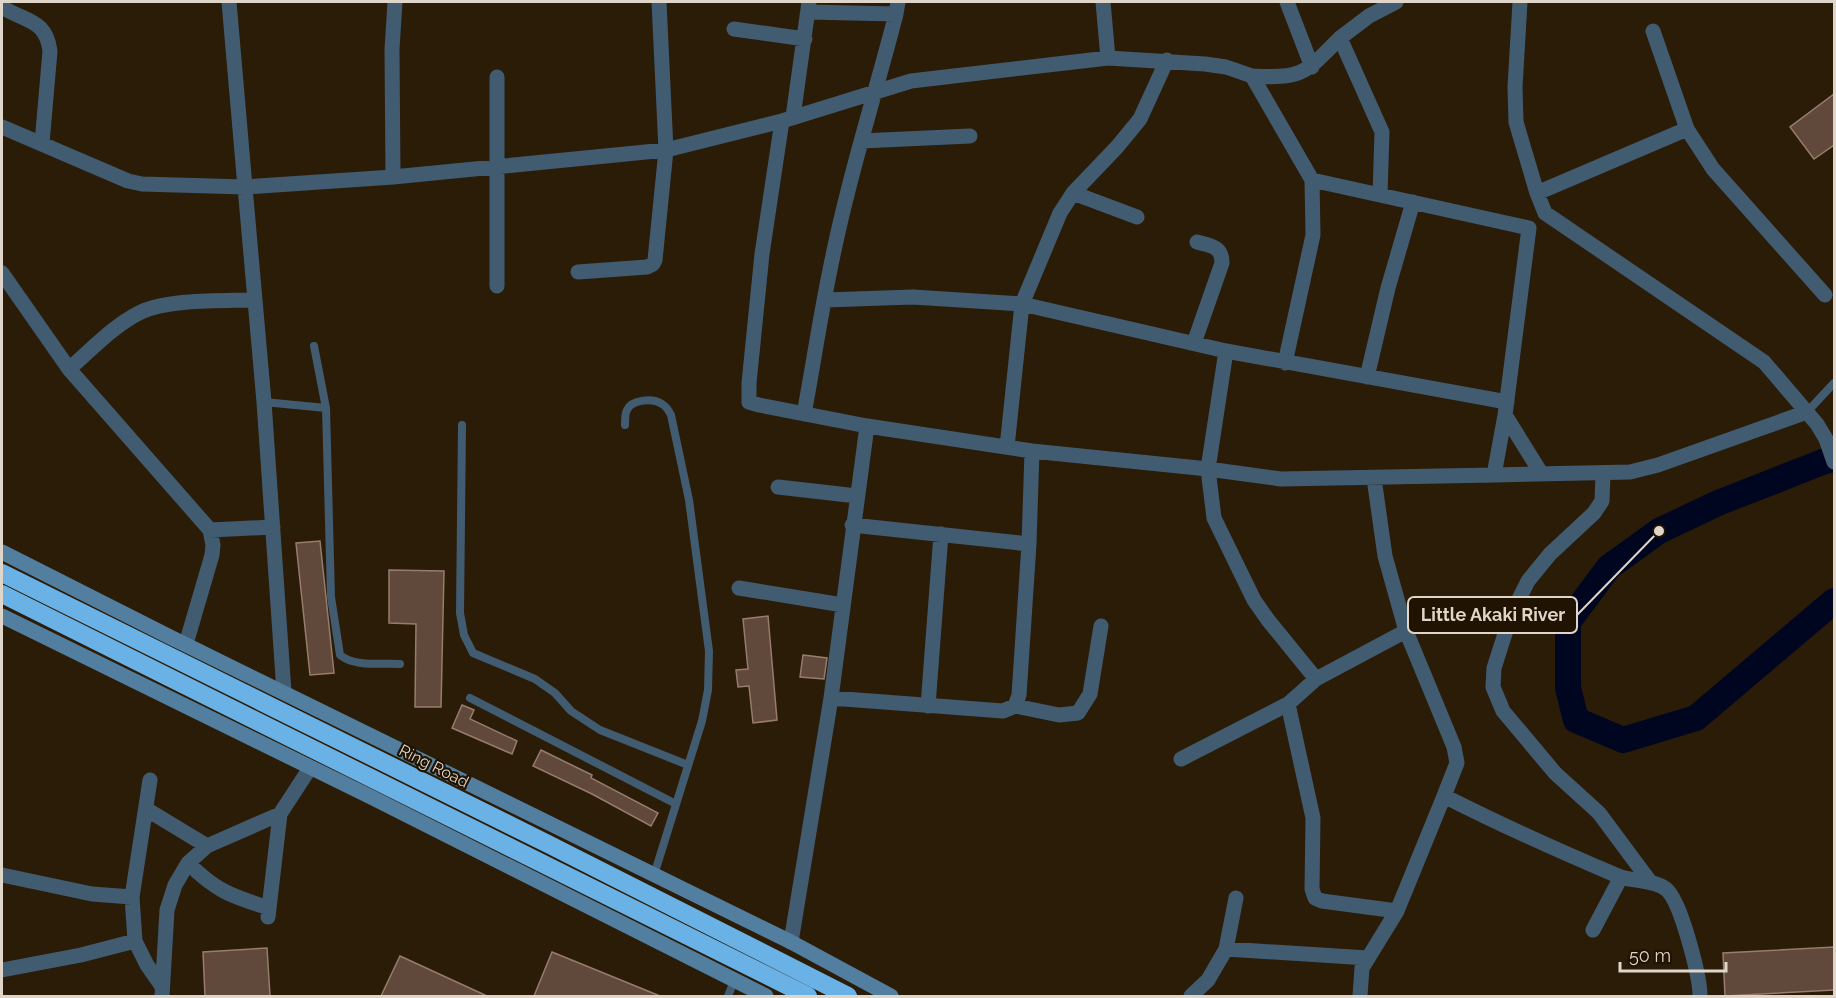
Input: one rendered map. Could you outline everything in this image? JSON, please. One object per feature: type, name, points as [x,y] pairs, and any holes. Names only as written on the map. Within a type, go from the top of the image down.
[{"type":"highway","name":"Ring Road","points":[[2,573],[848,996]]},
{"type":"highway","points":[[2,594],[808,996]]},
{"type":"street","points":[[229,2],[264,402],[284,692]]},
{"type":"street","points":[[393,177],[392,49],[395,2]]},
{"type":"street","points":[[578,272],[647,267],[653,264],[657,253],[666,150],[659,2]]},
{"type":"street","points":[[1103,2],[1108,58]]},
{"type":"street","points":[[1287,2],[1312,67]]},
{"type":"street","points":[[2,127],[128,181],[142,184],[245,187],[393,177],[666,150],[788,119],[912,81],[1108,58],[1167,60],[1226,67],[1252,76],[1284,78],[1297,75],[1312,67],[1368,9],[1396,2]]},
{"type":"street","points":[[1520,2],[1515,87],[1516,122],[1545,213],[1764,362],[1817,424],[1826,439],[1834,462]]},
{"type":"street","points":[[2,7],[34,22],[43,29],[49,39],[50,51],[42,143]]},
{"type":"street","points":[[804,414],[830,270],[861,141],[897,8],[808,7],[805,39],[762,254],[748,400],[759,405],[804,414],[867,426],[1032,451],[1281,479],[1630,472],[1658,465],[1807,412]]},
{"type":"street","points":[[734,29],[805,39]]},
{"type":"street","points":[[1653,31],[1687,129],[1713,169],[1826,294]]},
{"type":"street","points":[[1340,38],[1382,132],[1380,195]]},
{"type":"street","points":[[1007,447],[1023,304],[1060,213],[1073,193],[1118,147],[1140,119],[1167,60]]},
{"type":"street","points":[[1252,76],[1312,180],[1313,235],[1285,363]]},
{"type":"street","points":[[497,77],[497,286]]},
{"type":"street","points":[[1537,193],[1687,129]]},
{"type":"street","points":[[861,141],[970,136]]},
{"type":"street","points":[[1312,180],[1529,228]]},
{"type":"street","points":[[1073,193],[1137,217]]},
{"type":"street","points":[[1367,377],[1388,288],[1413,202]]},
{"type":"street","points":[[1494,475],[1506,409],[1529,228],[1545,213]]},
{"type":"street","points":[[1194,343],[1222,263],[1222,254],[1218,248],[1197,242]]},
{"type":"street","points":[[2,273],[69,369],[210,530],[212,555],[186,644]]},
{"type":"street","points":[[825,300],[923,297],[1023,304],[1226,351],[1367,377],[1506,409],[1540,473]]},
{"type":"street","points":[[69,369],[130,318],[144,311],[172,304],[255,300]]},
{"type":"street","points":[[1226,351],[1208,469],[1214,518],[1254,600],[1316,679]]},
{"type":"street","points":[[791,942],[831,698],[852,525],[867,426]]},
{"type":"street","points":[[1015,706],[1019,695],[1029,544],[1032,451]]},
{"type":"street","points":[[1603,474],[1602,501],[1594,513],[1550,554],[1528,581],[1519,598],[1511,615],[1494,668],[1493,687],[1503,711],[1555,773],[1599,813],[1651,883]]},
{"type":"street","points":[[1360,996],[1362,968],[1397,911],[1457,763],[1454,747],[1406,631],[1385,556],[1374,478]]},
{"type":"street","points":[[778,487],[857,496]]},
{"type":"street","points":[[852,525],[1029,544]]},
{"type":"street","points":[[210,530],[273,527]]},
{"type":"street","points":[[928,705],[941,534]]},
{"type":"street","points":[[2,552],[791,942],[891,996]]},
{"type":"street","points":[[739,588],[843,605]]},
{"type":"street","points":[[2,616],[766,996]]},
{"type":"street","points":[[831,698],[1003,711],[1015,706],[1059,715],[1078,713],[1090,694],[1101,626]]},
{"type":"street","points":[[1181,759],[1288,704],[1316,679],[1406,631]]},
{"type":"street","points":[[1288,704],[1313,818],[1312,890],[1315,897],[1322,901],[1397,911]]},
{"type":"street","points":[[188,863],[216,889],[269,913],[280,814],[310,768]]},
{"type":"street","points":[[150,780],[132,897],[135,941],[162,991]]},
{"type":"street","points":[[1444,796],[1524,836],[1621,877],[1651,883],[1666,889],[1676,904],[1700,985],[1700,996]]},
{"type":"street","points":[[146,809],[207,846]]},
{"type":"street","points":[[162,991],[167,910],[175,885],[188,863],[207,846],[280,814]]},
{"type":"street","points":[[2,875],[92,894],[132,897]]},
{"type":"street","points":[[1593,930],[1621,877]]},
{"type":"street","points":[[1191,996],[1208,980],[1226,949],[1236,897]]},
{"type":"street","points":[[2,970],[81,956],[135,941]]},
{"type":"street","points":[[1226,949],[1368,958]]},
{"type":"lane","points":[[314,346],[326,408],[331,597],[340,655],[346,660],[356,662],[400,664]]},
{"type":"lane","points":[[1807,412],[1834,383]]},
{"type":"lane","points":[[625,424],[627,410],[634,403],[654,401],[664,404],[671,415],[689,500],[709,651],[706,700],[702,721],[654,875]]},
{"type":"lane","points":[[264,402],[326,408]]},
{"type":"lane","points":[[462,425],[460,613],[467,645],[473,652],[535,679],[555,693],[571,711],[600,730],[688,765]]},
{"type":"lane","points":[[470,698],[676,804]]},
{"type":"lane","points":[[728,996],[734,981]]},
{"type":"building","points":[[1834,94],[1834,145],[1814,159],[1790,127]]},
{"type":"building","points":[[320,541],[334,673],[310,675],[296,543]]},
{"type":"building","points":[[389,570],[444,571],[441,707],[415,707],[416,624],[389,623]]},
{"type":"building","points":[[768,616],[777,720],[753,723],[749,686],[738,687],[736,670],[748,669],[743,619]]},
{"type":"building","points":[[803,655],[827,658],[824,679],[800,677]]},
{"type":"building","points":[[462,705],[474,710],[470,719],[517,741],[512,754],[452,728]]},
{"type":"building","points":[[541,750],[592,775],[591,778],[658,813],[651,826],[533,766]]},
{"type":"building","points":[[1834,947],[1834,990],[1725,996],[1723,953]]},
{"type":"building","points":[[267,948],[270,996],[205,996],[203,952]]},
{"type":"building","points":[[552,952],[660,996],[534,996]]},
{"type":"building","points":[[400,956],[487,996],[381,996]]},
{"type":"waterway","points":[[1834,459],[1718,503],[1659,531],[1609,567],[1568,622],[1568,688],[1576,720],[1623,740],[1696,718],[1834,601]]},
{"type":"place","name":"Little Akaki River","points":[[1659,531]]}]
